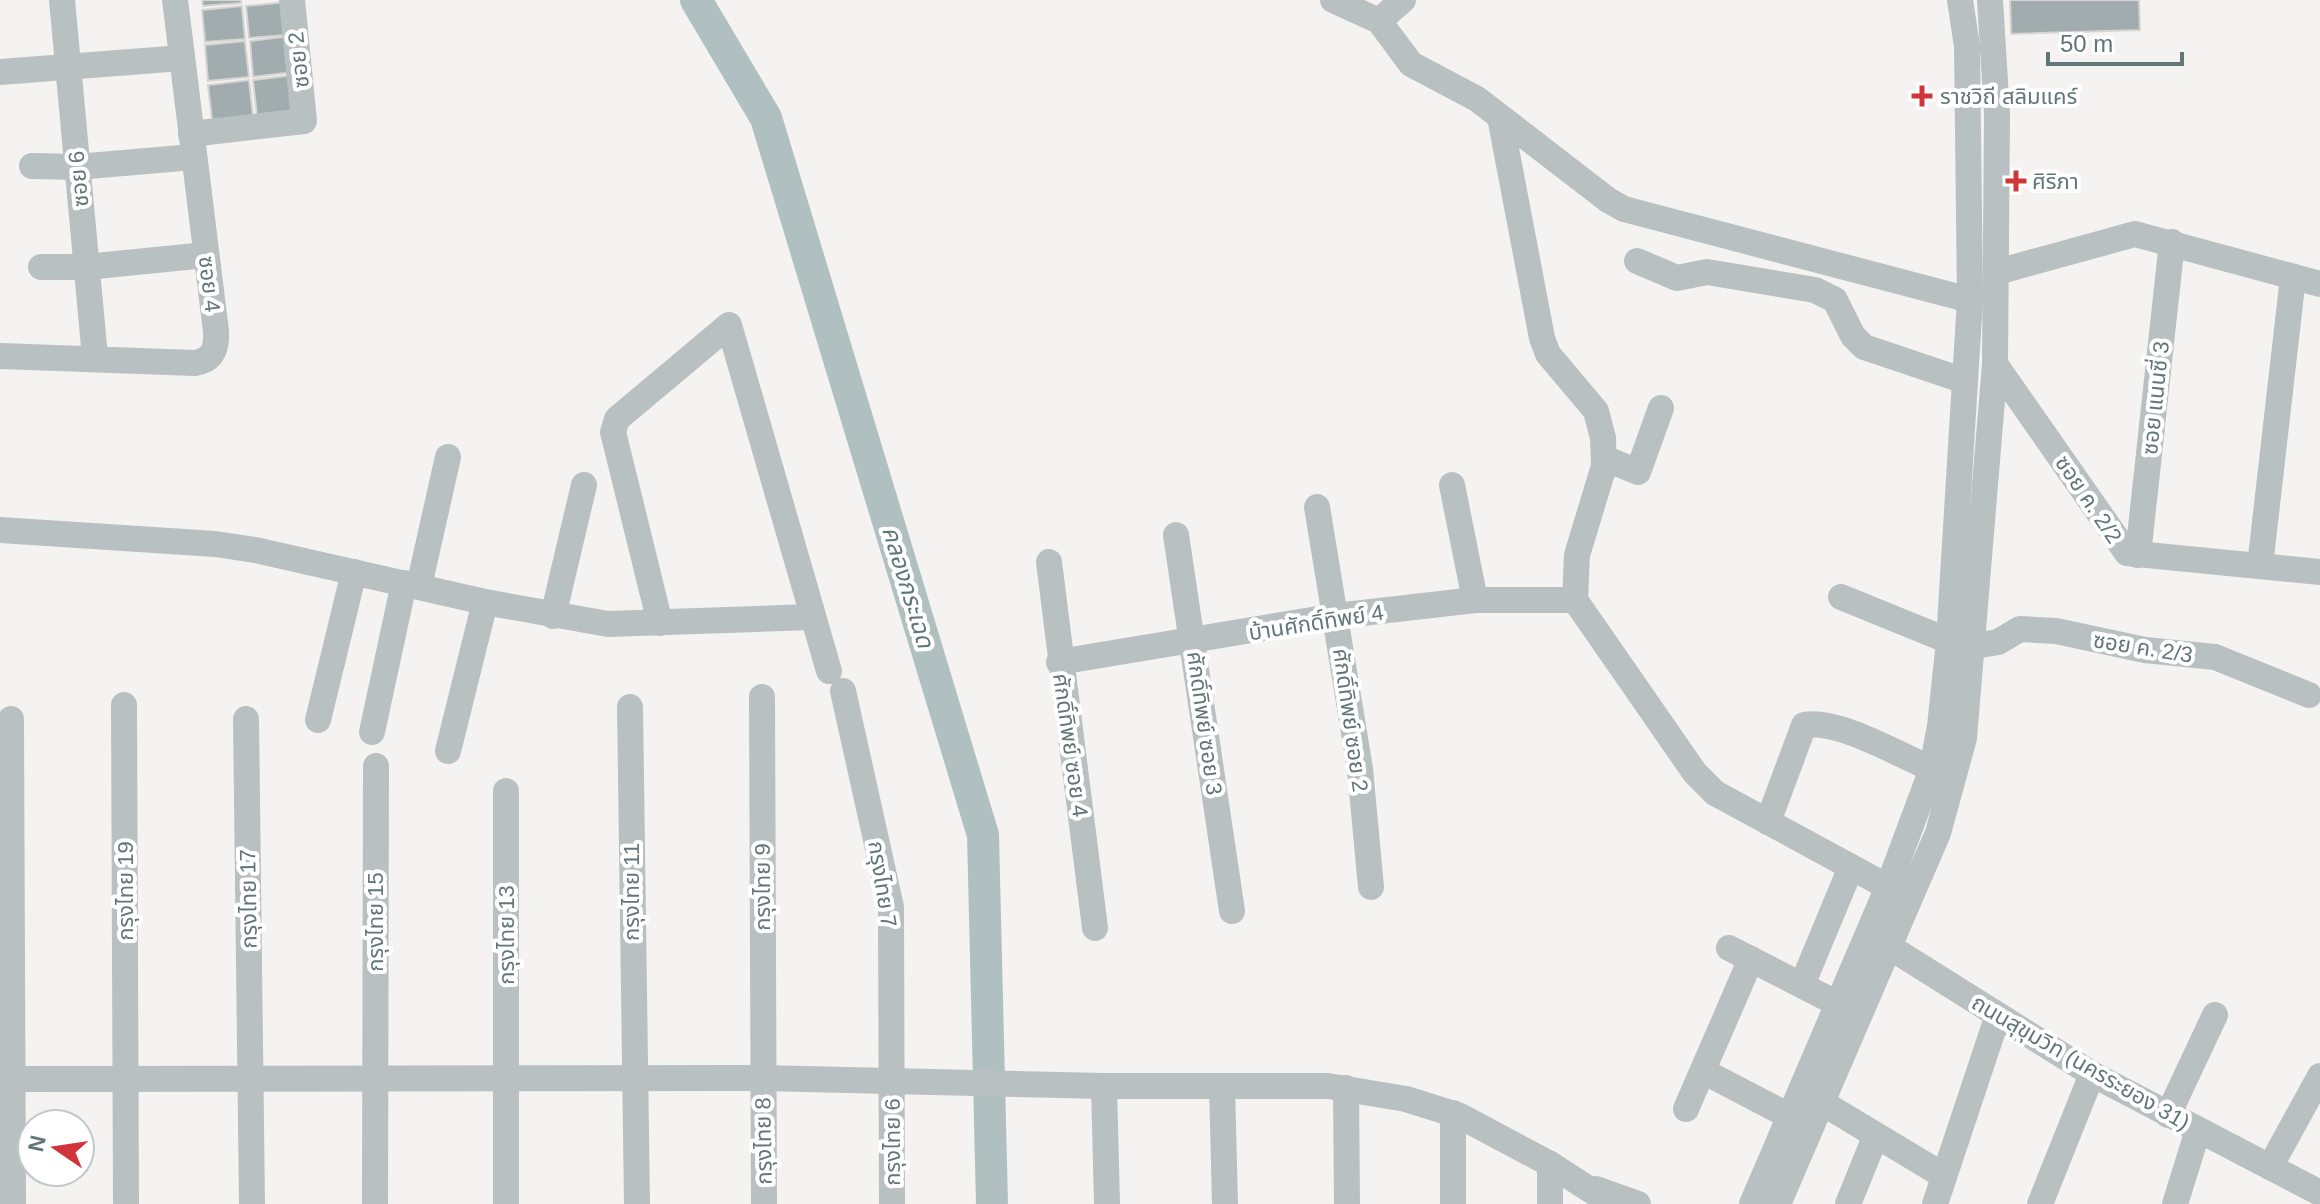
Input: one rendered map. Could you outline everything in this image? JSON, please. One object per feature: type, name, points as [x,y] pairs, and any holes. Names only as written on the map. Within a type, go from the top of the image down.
[{"type":"street","name":"ซอย 6","points":[[62,0],[95,357]]},
{"type":"street","name":"ซอย 4","points":[[0,356],[95,357],[195,363],[211,356],[217,341],[175,0]]},
{"type":"street","name":"ซอย 2","points":[[192,145],[304,121],[292,0]]},
{"type":"street","points":[[1333,0],[1379,21],[1411,64],[1477,99],[1608,200],[1638,215],[1970,300]]},
{"type":"street","points":[[1379,21],[1403,0]]},
{"type":"street","points":[[1778,1204],[1938,833],[1954,785],[1964,738],[1961,440],[1970,300],[1967,46],[1960,0]]},
{"type":"street","points":[[1752,1204],[1888,887],[1932,769],[1962,644],[1989,442],[1995,364],[1996,70],[1990,0]]},
{"type":"street","points":[[0,72],[68,64],[182,58]]},
{"type":"street","points":[[1500,117],[1542,338],[1548,354],[1596,411],[1604,458],[1577,555],[1575,600],[1695,773],[1715,793],[1888,887]]},
{"type":"street","points":[[32,166],[77,167],[192,145]]},
{"type":"street","points":[[1997,272],[2135,234],[2320,284]]},
{"type":"street","name":"ซอย แนนซี่ 3","points":[[2138,555],[2172,242]]},
{"type":"street","points":[[41,267],[86,267],[206,255]]},
{"type":"street","points":[[1637,261],[1677,278],[1707,272],[1815,290],[1835,300],[1853,336],[1864,347],[1965,381]]},
{"type":"street","points":[[2260,566],[2293,277]]},
{"type":"street","name":"กรุงไทย 7","points":[[660,623],[613,432],[617,419],[729,325],[812,617],[836,681],[891,907],[891,1079]]},
{"type":"street","name":"ซอย ค. 2/2","points":[[1995,364],[2122,548],[2138,555],[2320,572]]},
{"type":"street","points":[[1604,458],[1638,472],[1661,408]]},
{"type":"street","points":[[1961,440],[1989,442]]},
{"type":"street","points":[[372,732],[448,457]]},
{"type":"street","points":[[553,616],[584,485]]},
{"type":"street","points":[[1452,485],[1475,600]]},
{"type":"street","name":"ศักดิ์ทิพย์ ซอย 2","points":[[1317,507],[1360,769],[1371,887]]},
{"type":"street","points":[[0,530],[215,544],[553,616],[608,624],[812,617]]},
{"type":"street","name":"ศักดิ์ทิพย์ ซอย 3","points":[[1176,535],[1232,911]]},
{"type":"street","name":"ศักดิ์ทิพย์ ซอย 4","points":[[1049,562],[1059,662],[1095,928]]},
{"type":"street","points":[[318,720],[354,572]]},
{"type":"street","points":[[1841,597],[1962,644]]},
{"type":"street","name":"บ้านศักดิ์ทิพย์ 4","points":[[1059,662],[1336,616],[1475,600],[1575,600]]},
{"type":"street","points":[[448,751],[485,602]]},
{"type":"street","name":"ซอย ค. 2/3","points":[[1962,644],[1998,642],[2020,629],[2056,631],[2145,650],[2215,657],[2309,695]]},
{"type":"street","name":"กรุงไทย 9","points":[[762,697],[762,1078]]},
{"type":"street","name":"กรุงไทย 19","points":[[124,705],[126,1204]]},
{"type":"street","name":"กรุงไทย 11","points":[[630,707],[637,1204]]},
{"type":"street","points":[[11,719],[13,1204]]},
{"type":"street","name":"กรุงไทย 17","points":[[246,719],[252,1204]]},
{"type":"street","points":[[1768,822],[1804,725],[1817,723],[1842,731],[1932,769]]},
{"type":"street","name":"กรุงไทย 15","points":[[375,1204],[376,766]]},
{"type":"street","name":"กรุงไทย 13","points":[[506,791],[506,1204]]},
{"type":"street","points":[[1802,985],[1851,867]]},
{"type":"street","name":"ถนนสุขุมวิท (นครระยอง 31)","points":[[1888,946],[2092,1074],[2270,1167],[2292,1192],[2320,1193]]},
{"type":"street","points":[[1686,1109],[1703,1071],[1740,954],[1838,1004]]},
{"type":"street","points":[[1935,1204],[1998,1015]]},
{"type":"street","points":[[2168,1115],[2215,1015]]},
{"type":"street","points":[[1703,1071],[1789,1116]]},
{"type":"street","points":[[2040,1204],[2092,1074]]},
{"type":"street","points":[[13,1079],[126,1076],[251,1079],[762,1078],[1346,1088],[1406,1099],[1453,1113],[1550,1164],[1612,1204]]},
{"type":"street","points":[[2270,1167],[2320,1076]]},
{"type":"street","name":"กรุงไทย 8","points":[[762,1078],[764,1204]]},
{"type":"street","name":"กรุงไทย 6","points":[[891,1079],[892,1204]]},
{"type":"street","points":[[1104,1086],[1107,1204]]},
{"type":"street","points":[[1222,1086],[1225,1204]]},
{"type":"street","points":[[1346,1088],[1347,1204]]},
{"type":"street","points":[[1821,1102],[1944,1176]]},
{"type":"street","points":[[1453,1113],[1453,1204]]},
{"type":"street","points":[[2175,1204],[2198,1130]]},
{"type":"street","points":[[1848,1204],[1876,1135]]},
{"type":"street","points":[[1550,1164],[1550,1204]]},
{"type":"street","points":[[1582,1183],[1638,1204]]},
{"type":"building","points":[[202,0],[241,0],[241,3],[203,6]]},
{"type":"building","points":[[2010,0],[2139,0],[2140,30],[2011,34]]},
{"type":"building","points":[[286,2],[288,35],[249,38],[246,6]]},
{"type":"building","points":[[242,6],[245,39],[205,42],[202,10]]},
{"type":"building","points":[[290,36],[294,72],[253,77],[250,41]]},
{"type":"building","points":[[245,41],[249,77],[208,81],[205,45]]},
{"type":"building","points":[[294,75],[298,111],[257,116],[253,80]]},
{"type":"building","points":[[249,80],[253,116],[212,120],[208,85]]},
{"type":"waterway","name":"คลองกระเฉด","points":[[696,0],[766,118],[983,835],[992,1204]]},
{"type":"place","name":"ราชวิถี สลิมแคร์","points":[[1922,96]]},
{"type":"place","name":"ศิริภา","points":[[2016,181]]}]
